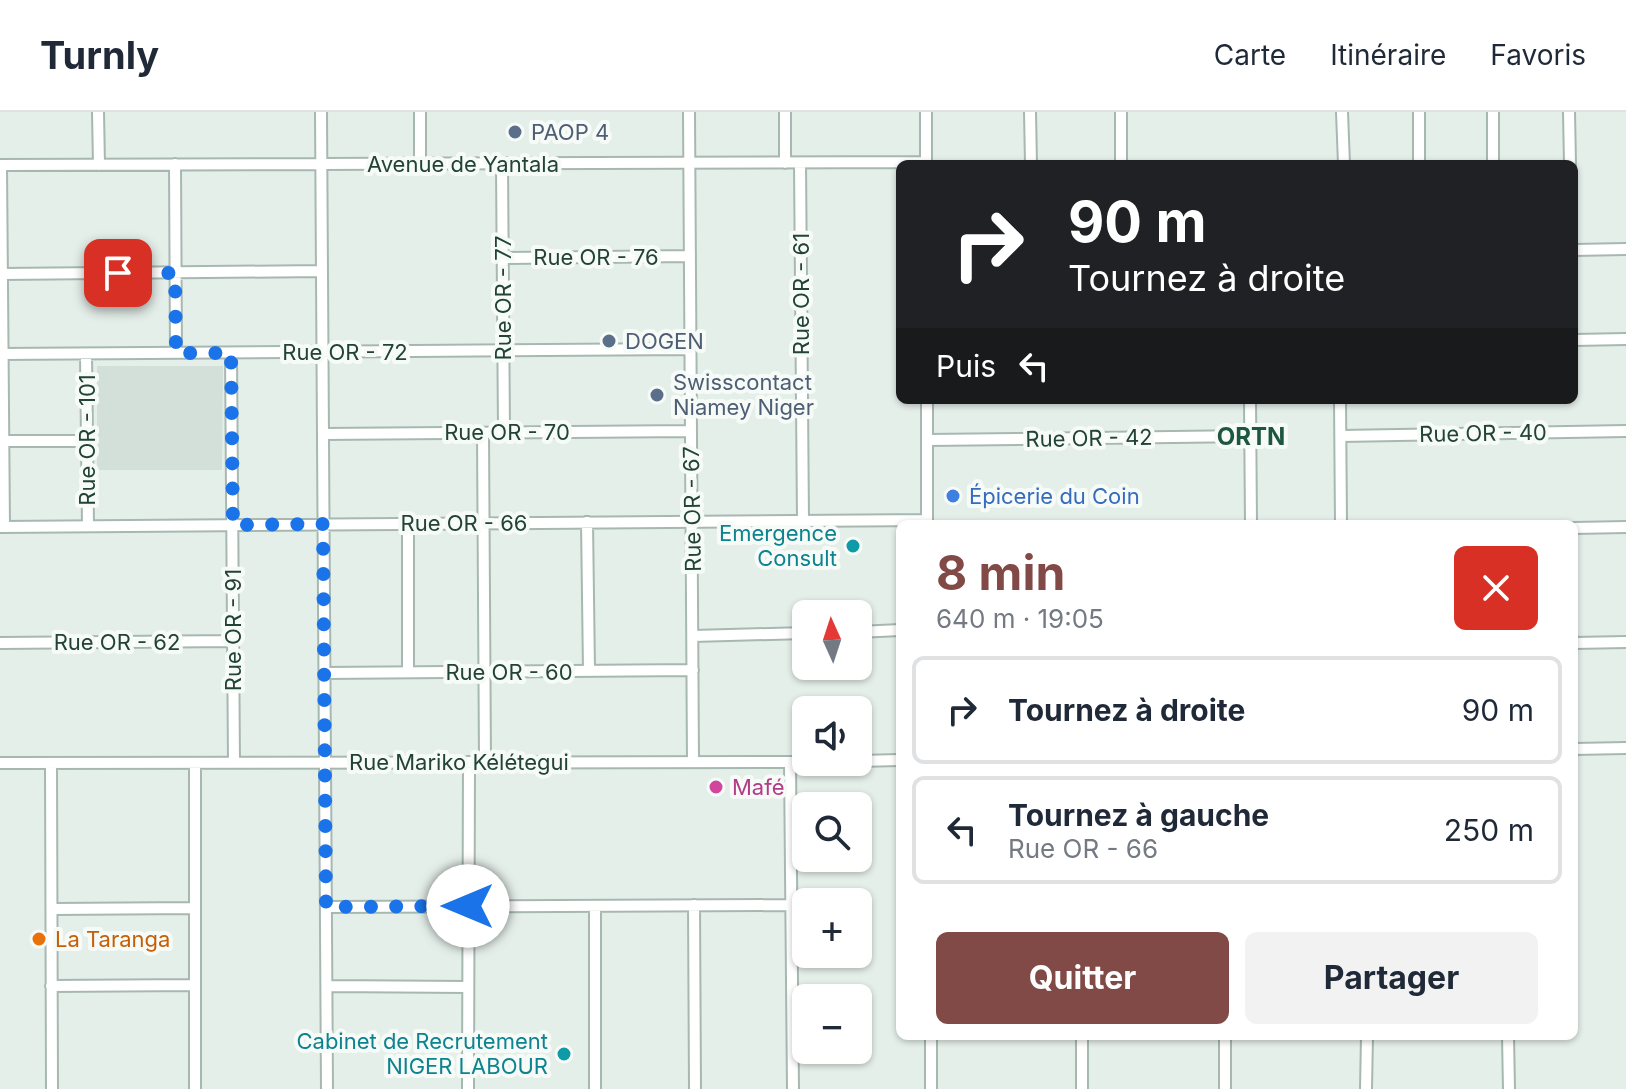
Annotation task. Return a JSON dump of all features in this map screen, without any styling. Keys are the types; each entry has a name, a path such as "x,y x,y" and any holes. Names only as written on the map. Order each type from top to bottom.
{"street":[{"path":"98,112 99,165"},
{"path":"321,112 327,1089"},
{"path":"420,112 420,164"},
{"name":"Rue OR - 67","path":"689,112 693,762"},
{"path":"785,112 785,163"},
{"path":"926,112 926,160"},
{"path":"1030,112 1031,160"},
{"path":"1121,112 1121,160"},
{"path":"1342,112 1344,160"},
{"path":"1419,112 1419,160"},
{"path":"1493,112 1493,160"},
{"path":"1569,112 1570,160"},
{"name":"Rue OR - 61","path":"800,163 803,521"},
{"name":"Avenue de Yantala","path":"1,165 896,163"},
{"path":"175,164 176,353"},
{"name":"Rue OR - 77","path":"502,164 504,432"},
{"path":"1,165 2,527"},
{"path":"1578,250 1626,249"},
{"name":"Rue OR - 76","path":"503,258 690,256"},
{"path":"2,274 322,271"},
{"path":"1578,340 1626,339"},
{"name":"Rue OR - 72","path":"1,354 690,349"},
{"name":"Rue OR - 91","path":"231,353 234,763"},
{"name":"Rue OR - 101","path":"86,354 88,526"},
{"path":"927,404 927,520"},
{"path":"1250,404 1251,520"},
{"path":"1340,404 1341,520"},
{"name":"Rue OR - 70","path":"323,434 691,431"},
{"name":"Rue OR - 40","path":"1341,436 1626,431"},
{"path":"483,433 485,762"},
{"name":"Rue OR - 42","path":"928,440 1251,436"},
{"path":"3,441 87,441"},
{"path":"587,522 589,671"},
{"name":"Rue OR - 66","path":"2,527 896,522"},
{"path":"408,524 408,672"},
{"path":"1578,528 1626,527"},
{"path":"872,631 896,630"},
{"path":"693,636 792,633"},
{"name":"Rue OR - 62","path":"0,643 233,641"},
{"path":"1578,643 1626,642"},
{"name":"Rue OR - 60","path":"324,673 693,670"},
{"path":"1578,749 1626,748"},
{"path":"872,761 896,760"},
{"path":"468,1089 469,762"},
{"name":"Rue Mariko Kélétegui","path":"0,763 790,763"},
{"path":"195,763 195,1089"},
{"path":"326,907 792,905 790,763"},
{"path":"51,764 52,1089"},
{"path":"694,905 695,1089"},
{"path":"595,906 595,1089"},
{"path":"52,909 194,908"},
{"path":"792,968 793,1089"},
{"path":"51,986 194,985"},
{"path":"327,986 468,987"},
{"path":"931,1040 931,1088"},
{"path":"1082,1040 1082,1089"},
{"path":"1225,1040 1225,1089"},
{"path":"1366,1089 1367,1040"},
{"path":"1508,1040 1509,1089"}],"shaded area":[{"path":"97,366 223,366 222,470 97,470"}],"place":[{"name":"PAOP 4","path":"515,132"},
{"name":"DOGEN","path":"609,341"},
{"name":"Swisscontact Niamey Niger","path":"657,395"},
{"name":"Épicerie du Coin","path":"953,496"},
{"name":"Emergence Consult","path":"853,546"},
{"name":"Mafé","path":"716,787"},
{"name":"La Taranga","path":"39,939"},
{"name":"Cabinet de Recrutement NIGER LABOUR","path":"564,1054"}],"district":[{"name":"ORTN","path":"1251,436"}],"route":[{"path":"118,273 175,273 176,353 231,353 233,525 323,524 326,907 468,906"}]}
